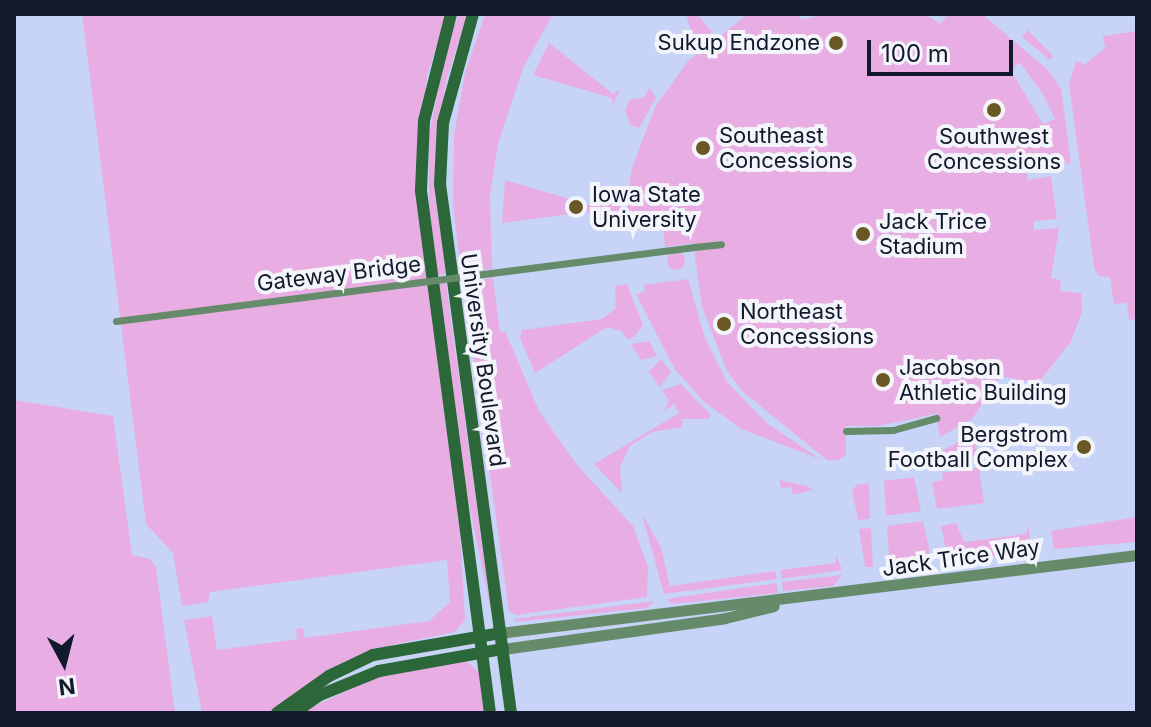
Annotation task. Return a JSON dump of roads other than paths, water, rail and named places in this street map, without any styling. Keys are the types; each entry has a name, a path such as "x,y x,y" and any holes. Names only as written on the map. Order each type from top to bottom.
{"main road":[{"name":"University Boulevard","path":"451,14 424,121 421,191 490,713"},
{"name":"University Boulevard","path":"473,14 446,111 440,184 511,713"},
{"path":"277,713 351,663 400,648 500,633"},
{"path":"294,713 320,695 379,671 503,649"}],"street":[{"name":"Gateway Bridge","path":"116,321 721,244"},
{"path":"846,431 893,430 936,418"},
{"name":"Jack Trice Way","path":"500,633 708,606 789,601 1137,555"},
{"name":"Jack Trice Way","path":"503,649 725,618 789,601"}],"place":[{"name":"Sukup Endzone","path":"836,43"},
{"name":"Southwest Concessions","path":"994,110"},
{"name":"Southeast Concessions","path":"703,148"},
{"name":"Iowa State University","path":"576,207"},
{"name":"Jack Trice Stadium","path":"863,234"},
{"name":"Northeast Concessions","path":"724,324"},
{"name":"Jacobson Athletic Building","path":"883,380"},
{"name":"Bergstrom Football Complex","path":"1084,447"}]}
